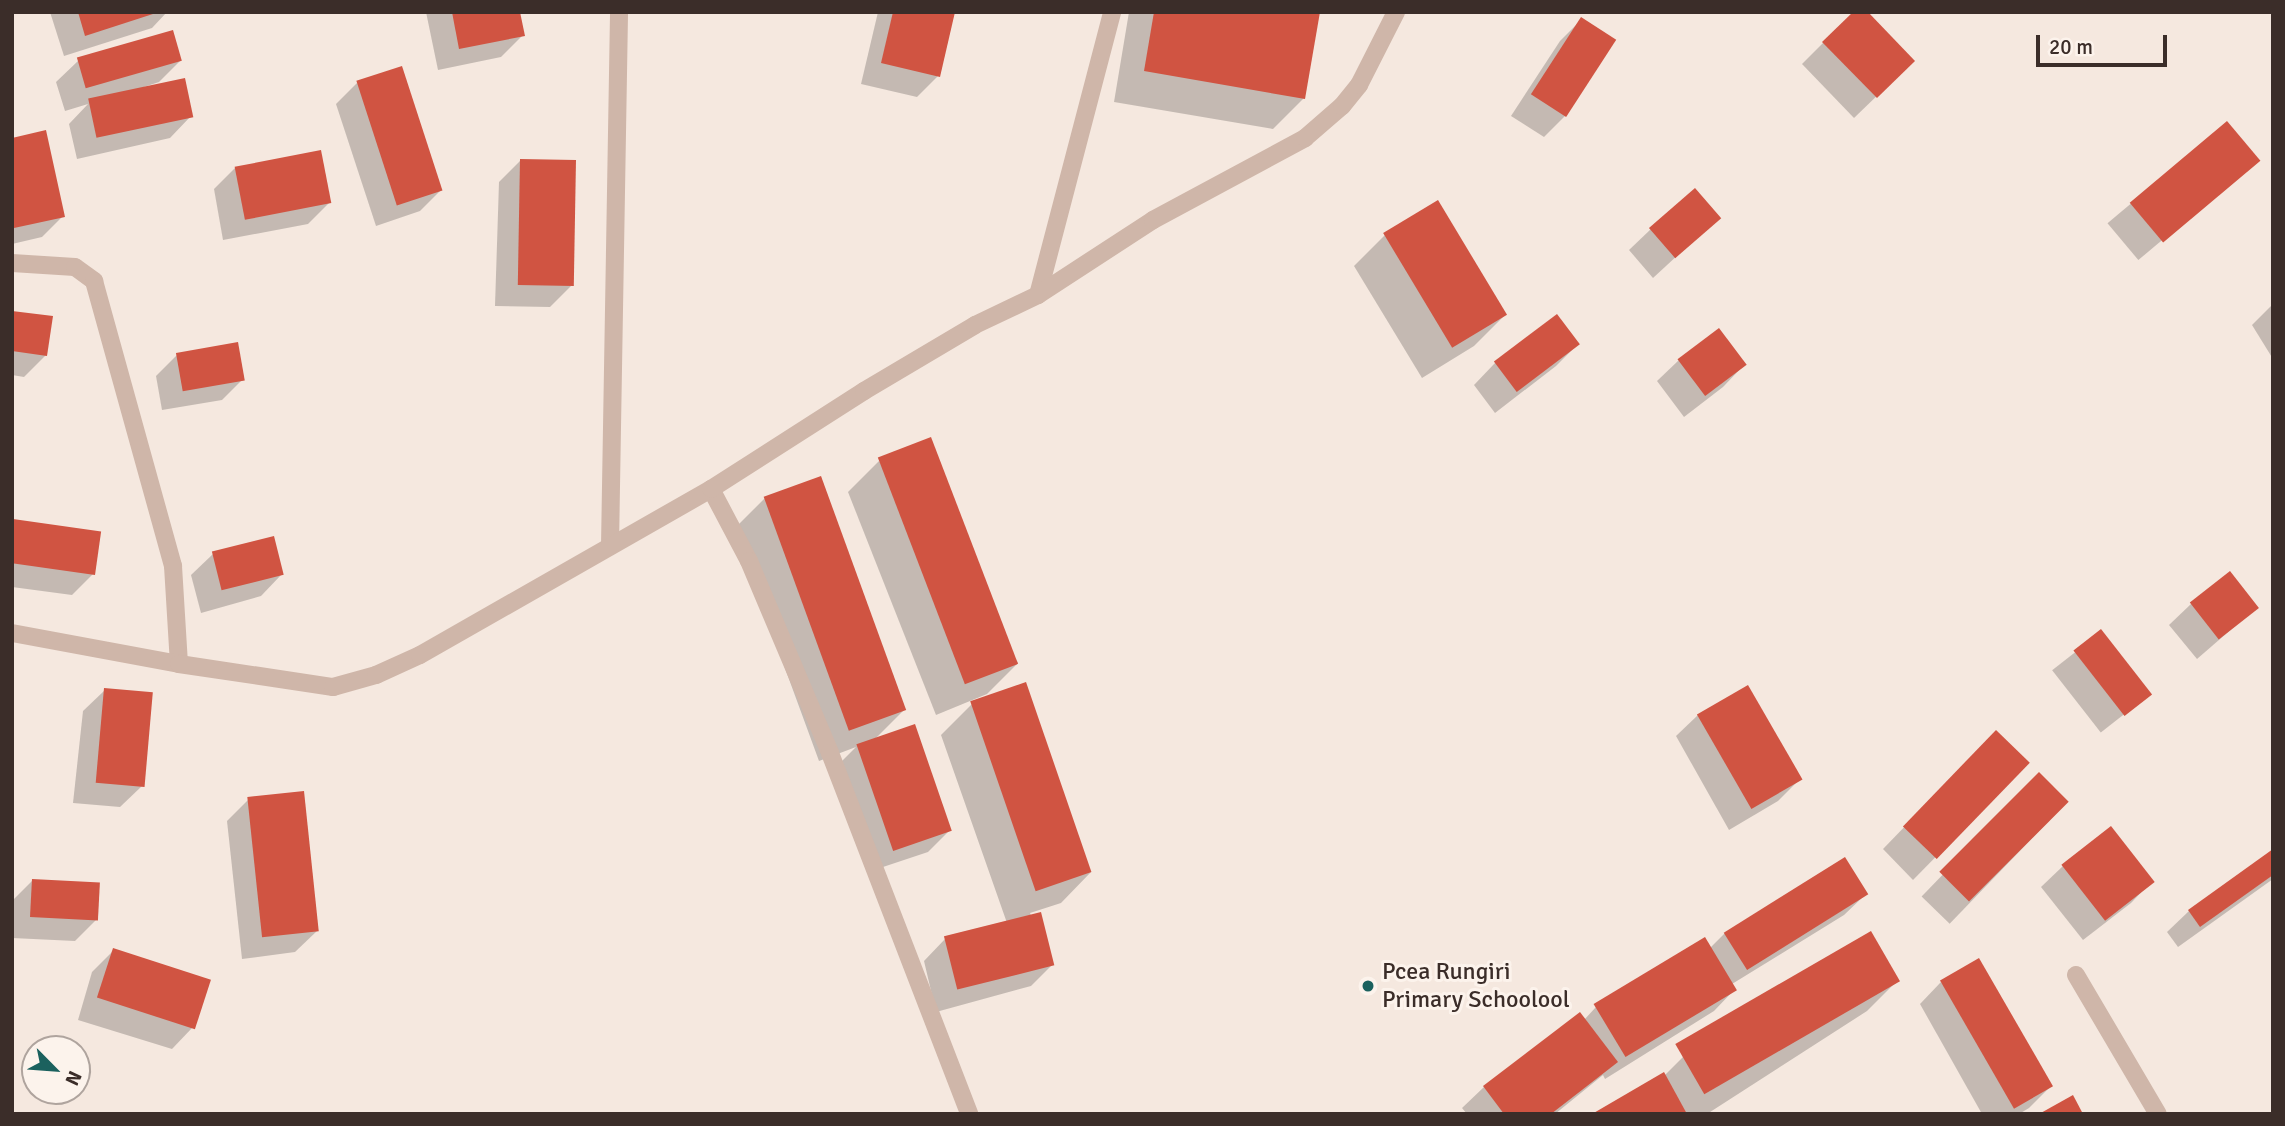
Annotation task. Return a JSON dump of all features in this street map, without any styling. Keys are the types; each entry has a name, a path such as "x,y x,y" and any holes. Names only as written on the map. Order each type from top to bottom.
{"street":[{"path":"611,546 619,12"},
{"path":"1038,295 1112,12"},
{"path":"12,634 179,664 333,687 376,675 420,655 711,489 975,325 1038,295 1153,220 1305,138 1342,106 1359,85 1396,12"},
{"path":"12,263 75,267 94,281 173,566 179,664"},
{"path":"711,489 749,561 830,752 970,1114"},
{"path":"2076,975 2158,1114"}],"building":[{"path":"78,12 156,12 156,13 85,36"},
{"path":"452,12 520,12 525,36 459,49"},
{"path":"893,12 955,12 940,77 881,63"},
{"path":"1154,12 1320,12 1305,99 1144,71"},
{"path":"1853,12 1868,12 1915,61 1877,98 1822,42"},
{"path":"1581,17 1616,40 1566,117 1531,94"},
{"path":"173,30 182,61 86,88 77,58"},
{"path":"402,66 442,191 397,205 356,81"},
{"path":"185,78 193,117 96,138 88,99"},
{"path":"2227,121 2260,161 2163,242 2130,203"},
{"path":"46,130 65,217 14,228 12,138"},
{"path":"321,150 331,203 245,220 235,167"},
{"path":"520,159 576,160 574,286 518,285"},
{"path":"1695,188 1721,218 1675,258 1649,228"},
{"path":"1438,200 1507,315 1452,348 1383,233"},
{"path":"12,311 53,316 47,356 12,351"},
{"path":"1557,314 1580,344 1517,392 1494,362"},
{"path":"1719,328 1747,365 1705,396 1677,359"},
{"path":"238,342 245,380 183,391 176,353"},
{"path":"931,437 1018,664 965,684 878,457"},
{"path":"821,476 906,710 849,731 764,497"},
{"path":"13,519 101,531 95,575 12,563"},
{"path":"274,536 284,575 222,590 212,551"},
{"path":"2230,571 2259,608 2219,639 2190,602"},
{"path":"2101,629 2152,694 2125,716 2073,651"},
{"path":"1026,682 1091,872 1036,891 970,701"},
{"path":"1748,685 1802,779 1751,809 1697,714"},
{"path":"104,688 153,692 145,787 96,783"},
{"path":"915,724 952,831 893,851 856,744"},
{"path":"1996,730 2030,763 1937,859 1903,826"},
{"path":"2039,772 2069,802 1969,901 1939,872"},
{"path":"304,791 319,931 262,937 247,797"},
{"path":"2111,826 2155,882 2105,921 2061,865"},
{"path":"2273,849 2273,875 2200,927 2188,910"},
{"path":"1845,857 1868,894 1747,970 1724,933"},
{"path":"32,879 100,883 98,921 30,917"},
{"path":"1041,912 1054,965 957,990 944,936"},
{"path":"1871,931 1900,981 1704,1094 1675,1044"},
{"path":"1705,937 1737,990 1626,1057 1594,1004"},
{"path":"113,948 211,980 195,1029 97,997"},
{"path":"1979,958 2053,1086 2014,1109 1940,980"},
{"path":"1580,1012 1618,1062 1551,1114 1504,1114 1483,1086"},
{"path":"1664,1072 1687,1114 1592,1114"},
{"path":"2073,1095 2083,1114 2039,1114"}],"place":[{"name":"Pcea Rungiri Primary Schoolool","path":"1368,986"}]}
